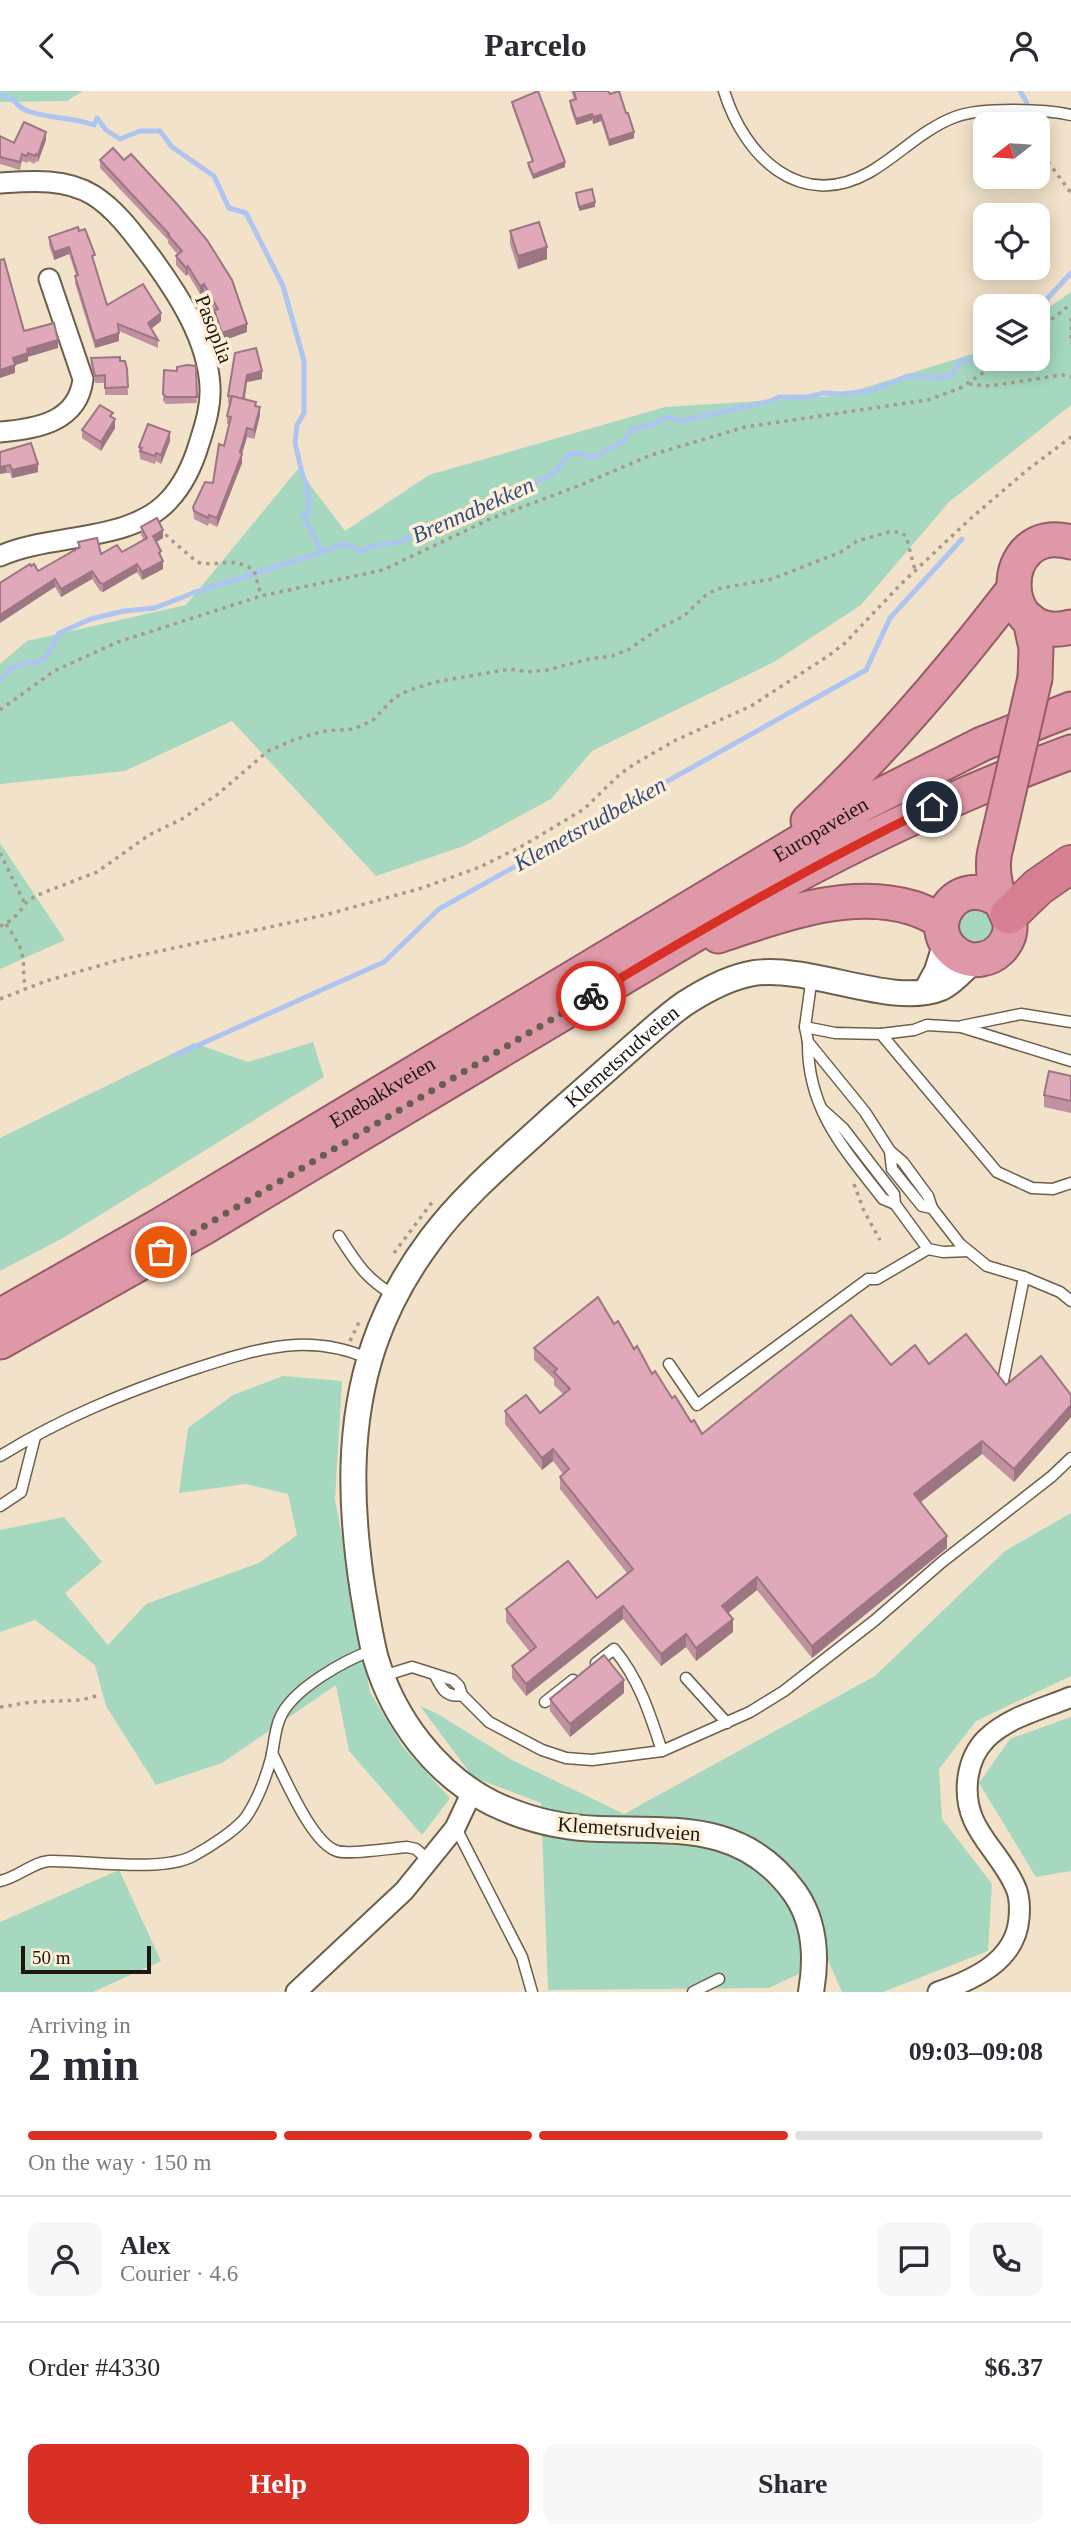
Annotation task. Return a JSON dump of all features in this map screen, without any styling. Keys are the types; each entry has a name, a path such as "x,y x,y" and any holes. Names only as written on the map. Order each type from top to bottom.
{"highway":[{"path":"1070,627 1051,629 1030,620 1020,609 1013,590 1016,568 1028,550 1048,541 1071,542"},
{"path":"767,876 912,715 1013,590"},
{"path":"658,955 781,915 842,903 866,902 911,907 944,932 963,957 983,959 1000,950 1009,934 995,851 1036,676 1037,648 1030,620"},
{"path":"1036,676 1070,627"},
{"name":"Europaveien","path":"767,876 863,804 951,758 1071,709"},
{"name":"Europaveien","path":"767,876 824,860 932,807 1071,752"},
{"path":"944,932 949,904 964,893 995,851"},
{"path":"1004,908 1071,864"},
{"name":"Enebakkveien","path":"0,1342 203,1228 658,955 767,876"},
{"name":"Enebakkveien","path":"0,1316 767,876"},
{"path":"964,893 983,892 1004,908"}],"street":[{"name":"Pasoplia","path":"0,183 39,181 65,184 92,194 116,215 158,267 186,313 203,353 210,386 207,418 197,450 183,481 161,507 143,519 122,527 31,546 0,556"},
{"path":"0,432 45,425 68,412 82,393 83,379 78,361 49,279"},
{"path":"926,991 937,971 944,932"},
{"name":"Klemetsrudveien","path":"811,1992 814,1942 803,1905 778,1871 739,1845 717,1836 690,1831 599,1829 555,1824 516,1813 472,1792 437,1763 414,1736 382,1677 374,1650 362,1583 353,1493 354,1437 369,1359 378,1333 395,1296 433,1236 461,1203 587,1086 674,1011 701,993 740,976 771,972 812,976 902,993 938,989 949,983 974,960"},
{"path":"942,1991 970,1980 1006,1953 1016,1934 1019,1918 1016,1887 971,1818 967,1800 970,1765 985,1739 1003,1725 1071,1697"},
{"path":"296,1992 390,1905 429,1862 455,1828 472,1792"}],"lane":[{"path":"724,91 742,133 753,148 774,170 814,186 841,185 870,172 939,125 966,113 1016,111 1071,115"},
{"path":"812,976 805,1027 810,1072 815,1093 830,1130 883,1199 895,1204 928,1249"},
{"path":"961,1027 1021,1014 1071,1022"},
{"path":"805,1027 835,1033 881,1034 914,1030 928,1025 961,1027 1071,1061"},
{"path":"881,1034 997,1172 1032,1188 1053,1189 1071,1183"},
{"path":"808,1042 871,1120 890,1151 903,1162 928,1196 932,1208 968,1251 987,1266 1024,1277 1060,1292 1071,1301"},
{"path":"340,1236 361,1271 395,1296"},
{"path":"669,1364 697,1405 868,1279 877,1279 928,1249 943,1252 968,1251"},
{"path":"1003,1381 1024,1277"},
{"path":"0,1456 125,1392 263,1349 299,1345 334,1347 347,1349 369,1359"},
{"path":"0,1506 20,1492 35,1437"},
{"path":"382,1677 412,1667 443,1675 459,1686 462,1695 489,1722 542,1750 566,1758 592,1760 662,1751 750,1712 802,1678 1071,1458"},
{"path":"545,1702 614,1649 633,1674 662,1751"},
{"path":"0,1881 10,1879 45,1861 161,1863 190,1858 247,1817 266,1775 278,1722 287,1706 304,1689 353,1657 374,1650"},
{"path":"435,1675 444,1692 455,1697 462,1695"},
{"path":"686,1678 727,1723"},
{"path":"272,1753 315,1833 327,1845 338,1852 407,1847 416,1849 429,1862"},
{"path":"455,1828 522,1957 532,1992"},
{"path":"693,1992 719,1979"}],"path":[{"path":"1050,164 1071,193"},
{"path":"1050,321 1071,304"},
{"path":"1071,318 1071,344"},
{"path":"0,710 54,671 94,651 261,596 383,569 490,519 581,485 633,461 710,436 755,425 910,404 944,395 986,371"},
{"path":"967,384 990,386 1062,375 1071,377"},
{"path":"0,999 26,988 118,960 386,899 443,882 524,845 584,809 620,773 636,762 676,740 751,706 828,656 845,643 915,571 989,502 1071,436"},
{"path":"162,530 197,562 230,561 245,564 254,570 261,596"},
{"path":"0,926 18,914 35,896 97,872 149,835 182,819 218,794 268,751 324,731 354,729 373,719 394,698 407,691 435,682 497,671 547,670 612,656 628,650 658,629 684,616 706,595 717,589 772,579 841,552 857,541 889,532 900,532 906,536 915,571"},
{"path":"0,853 25,904"},
{"path":"6,924 22,951 22,977 26,988"},
{"path":"853,1177 857,1195 880,1240"},
{"path":"0,1707 32,1702 81,1700 96,1696"}],"green space":[{"path":"0,91 83,91 67,101 0,102"},
{"path":"1071,292 1071,405 949,502 861,605 774,662 592,751 551,799 464,846 376,876 232,721 125,771 0,784 0,664 27,641 186,605 298,469 345,531 429,475 665,407 838,396 973,354 973,371 1050,371 1050,307"},
{"path":"0,843 65,940 0,969"},
{"path":"988,907 998,934 973,950 953,924 959,910"},
{"path":"313,1042 324,1077 61,1239 0,1271 0,1138 194,1043 248,1062"},
{"path":"283,1376 342,1381 335,1499 370,1692 403,1747 450,1798 422,1835 349,1751 336,1685 222,1763 156,1785 106,1706 95,1665 35,1620 0,1632 0,1530 64,1517 102,1562 65,1593 108,1645 146,1604 259,1563 297,1535 288,1494 246,1484 179,1493 188,1428 233,1395"},
{"path":"1071,1513 1071,1676 976,1721 939,1769 942,1819 992,1884 988,1951 883,1992 842,1992 828,1960 769,1988 548,1990 541,1803 473,1777 420,1706 438,1714 512,1760 624,1814 875,1676 1005,1551"},
{"path":"1071,1717 1071,1871 1036,1877 979,1783 1010,1739"},
{"path":"119,1870 161,1961 93,1992 0,1992 0,1922"}],"building":[{"path":"538,91 565,162 533,175 528,163 533,161 512,102"},
{"path":"574,91 608,91 610,94 619,91 634,132 609,140 601,115 593,117 592,114 576,119 570,101 576,99"},
{"path":"24,122 46,132 38,155 22,154 20,162 0,157 0,136 14,143"},
{"path":"113,148 124,160 131,154 207,240 232,280 247,324 222,333 214,310 218,309 204,284 200,286 188,266 186,268 176,256 182,251 100,160"},
{"path":"592,189 595,202 579,207 576,193"},
{"path":"539,222 547,247 518,256 510,231"},
{"path":"78,227 79,231 85,229 95,255 92,256 107,305 143,284 161,313 148,323 158,340 118,324 119,333 95,341 69,247 54,252 49,237"},
{"path":"4,259 24,331 54,323 58,340 27,349 28,353 13,358 15,365 0,370 0,260"},
{"path":"256,348 262,371 247,375 243,399 228,396 235,353"},
{"path":"120,357 120,361 125,361 128,387 105,388 105,375 95,376 91,358"},
{"path":"196,366 197,397 166,397 163,394 164,370 177,371 177,367"},
{"path":"232,396 256,402 255,406 260,407 254,430 247,428 240,452 242,454 217,518 209,515 208,518 194,511 193,507 205,482 213,483 219,444 224,446 231,417 227,416"},
{"path":"100,405 113,413 110,416 115,419 101,442 82,430"},
{"path":"148,424 170,432 161,455 156,453 155,456 140,451"},
{"path":"31,443 38,464 12,470 10,465 0,467 0,452"},
{"path":"157,518 163,530 153,536 163,561 142,572 137,564 103,584 92,571 61,589 55,579 0,615 0,583 30,564 34,564 38,571 80,547 78,542 97,538 101,554 117,545 122,552 147,538 141,527"},
{"path":"1049,1071 1071,1076 1071,1101 1044,1095"},
{"path":"598,1297 614,1324 618,1321 634,1349 637,1346 652,1374 655,1371 672,1398 675,1396 702,1434 851,1315 891,1365 915,1345 929,1364 966,1334 1006,1385 1041,1356 1071,1395 1071,1405 1014,1469 982,1441 914,1494 947,1536 812,1646 757,1577 722,1606 733,1619 696,1648 686,1634 661,1654 623,1606 526,1684 512,1666 536,1647 506,1609 568,1561 597,1598 633,1569 560,1477 569,1469 553,1449 542,1458 505,1411 526,1395 540,1413 570,1389 554,1372 557,1369 534,1348"},
{"path":"604,1655 624,1680 570,1724 550,1699"}],"waterway":[{"path":"1020,91 1027,103"},
{"path":"0,95 9,97 24,109 36,114 94,125 97,118 106,130 120,139 140,131 160,131 172,147 214,176 229,208 246,213 283,286 304,361 304,413 297,425 295,443 307,485 309,513 303,516 322,552"},
{"name":"Brennabekken","path":"1050,296 1071,273"},
{"name":"Brennabekken","path":"0,679 5,677 9,669 25,663 36,663 47,656 59,633 91,619 124,611 155,608 193,593 343,545 361,551 376,545 400,542 474,505 516,493 554,473 569,454 597,456 625,440 632,429 649,426 667,417 681,421 779,397 870,391 908,376 942,378 952,375 959,362 973,360"},
{"name":"Klemetsrudbekken","path":"174,1056 384,962 439,909 866,670 890,618 962,539"}],"way so far":[{"path":"161,1252 591,996"}],"route":[{"path":"591,996 773,888 932,807"}]}
